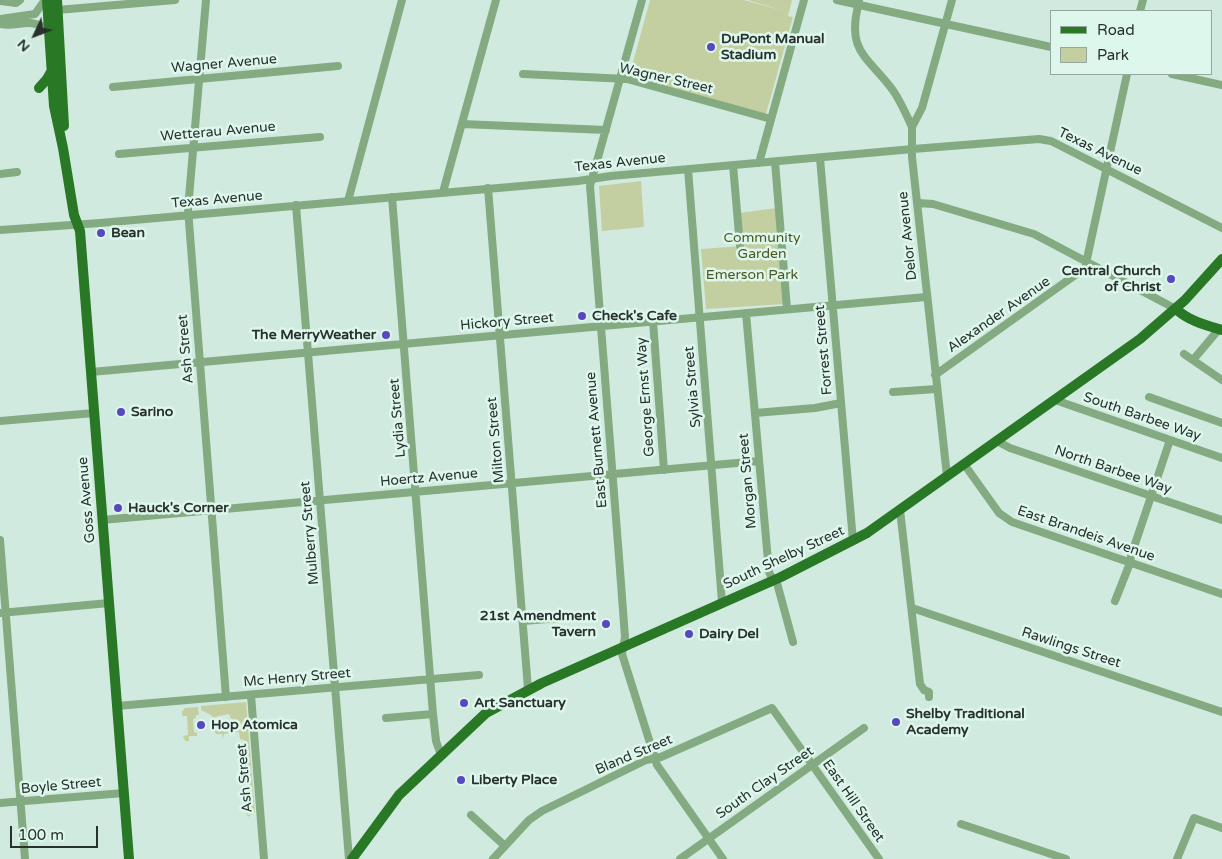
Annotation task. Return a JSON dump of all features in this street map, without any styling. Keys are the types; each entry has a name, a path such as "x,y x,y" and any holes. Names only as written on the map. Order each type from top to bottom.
{"main road":[{"name":"Goss Avenue","path":"46,0 54,106 77,224 80,231 129,859"},
{"name":"Goss Avenue","path":"57,5 64,132 62,142"},
{"path":"38,88 51,72"},
{"name":"South Shelby Street","path":"350,859 395,800 486,713 528,689 773,580 867,533 1140,339 1176,309 1222,259"},
{"path":"1176,309 1189,318 1220,330"}],"street":[{"path":"0,2 16,3 20,0"},
{"path":"0,19 35,14 46,0"},
{"path":"57,5 175,0"},
{"name":"Ash Street","path":"206,0 188,214 226,697"},
{"path":"348,201 402,0"},
{"path":"442,192 496,0"},
{"name":"East Burnett Avenue","path":"642,0 590,186 625,637 622,654 654,759 723,859"},
{"path":"759,163 804,0"},
{"path":"837,0 859,2 946,24 1050,47"},
{"name":"Delor Avenue","path":"947,476 926,297 912,157 912,127 922,108 952,0"},
{"path":"859,2 854,27 859,49 866,61 893,91 912,127"},
{"path":"0,24 31,22 48,30"},
{"name":"Wagner Avenue","path":"113,87 338,66"},
{"name":"Wagner Street","path":"523,74 627,79 771,119"},
{"path":"1086,262 1127,75"},
{"path":"1177,75 1222,85"},
{"path":"462,124 606,130"},
{"name":"Wetterau Avenue","path":"119,154 320,136"},
{"name":"Texas Avenue","path":"0,230 593,179 913,148 1039,139 1051,141 1222,228"},
{"name":"Forrest Street","path":"820,158 853,541"},
{"path":"775,162 787,309"},
{"path":"733,165 740,246"},
{"name":"Sylvia Street","path":"688,169 722,602"},
{"path":"0,174 17,172"},
{"name":"Milton Street","path":"488,188 528,689"},
{"name":"Lydia Street","path":"392,197 433,714 436,742 441,755"},
{"path":"918,203 933,204 1023,229 1176,309"},
{"name":"Mulberry Street","path":"296,205 350,859"},
{"name":"Alexander Avenue","path":"935,375 1082,271 1085,268 1086,262"},
{"name":"Hickory Street","path":"91,372 926,297"},
{"name":"Morgan Street","path":"746,313 769,572 777,583 781,594 793,642"},
{"name":"George Ernst Way","path":"653,321 664,470"},
{"path":"1193,360 1220,330"},
{"path":"1184,354 1222,380"},
{"path":"894,392 936,389"},
{"path":"1149,397 1222,423"},
{"name":"South Barbee Way","path":"1055,400 1222,458"},
{"path":"755,413 816,408 841,403"},
{"path":"0,421 94,413"},
{"path":"1115,601 1130,563 1170,440"},
{"name":"North Barbee Way","path":"997,441 1010,448 1222,520"},
{"name":"Hoertz Avenue","path":"102,520 759,461"},
{"name":"East Brandeis Avenue","path":"964,464 999,513 1012,522 1222,594"},
{"path":"900,510 920,684 924,690 929,692 929,697"},
{"path":"0,540 3,612 25,859"},
{"path":"3,612 109,603"},
{"name":"Rawlings Street","path":"912,608 1222,712"},
{"path":"523,621 572,617"},
{"name":"Mc Henry Street","path":"117,706 479,674"},
{"name":"Ash Street","path":"251,695 264,859"},
{"name":"Bland Street","path":"493,859 537,814 646,760 661,757 772,708"},
{"name":"East Hill Street","path":"772,708 879,859"},
{"path":"386,718 433,714"},
{"name":"South Clay Street","path":"680,859 864,728"},
{"name":"Boyle Street","path":"0,803 124,793"},
{"path":"471,815 505,846"},
{"path":"1178,859 1194,818 1222,828"},
{"path":"961,824 1066,859"}],"green space":[{"name":"DuPont Manual Stadium","path":"650,0 744,0 784,11 748,0 792,0 788,16 793,17 766,114 629,77"},
{"path":"641,181 644,227 602,231 599,186"},
{"name":"Emerson Park","path":"777,208 785,304 706,309 701,249 743,246 739,213"},
{"path":"246,702 255,812 248,817 246,813 249,812 247,814 249,815 252,812 246,742 240,739 239,732 224,734 223,739 222,734 216,734 214,731 214,729 217,731 232,731 232,721 229,714 215,717 216,720 214,721 211,715 201,710 201,706"},
{"path":"198,707 199,715 196,715 196,718 193,719 194,732 197,733 197,736 189,736 189,741 185,741 183,736 188,735 187,716 182,716 182,712 185,708"}],"place":[{"name":"DuPont Manual Stadium","path":"711,47"},
{"name":"Bean","path":"101,233"},
{"name":"Central Church of Christ","path":"1171,279"},
{"name":"Check's Cafe","path":"582,316"},
{"name":"The MerryWeather","path":"386,335"},
{"name":"Sarino","path":"121,412"},
{"name":"Hauck's Corner","path":"118,508"},
{"name":"21st Amendment Tavern","path":"606,624"},
{"name":"Dairy Del","path":"689,634"},
{"name":"Art Sanctuary","path":"464,703"},
{"name":"Shelby Traditional Academy","path":"896,722"},
{"name":"Hop Atomica","path":"201,725"},
{"name":"Liberty Place","path":"461,780"}],"park label":[{"name":"Community Garden","path":"762,246"}]}
